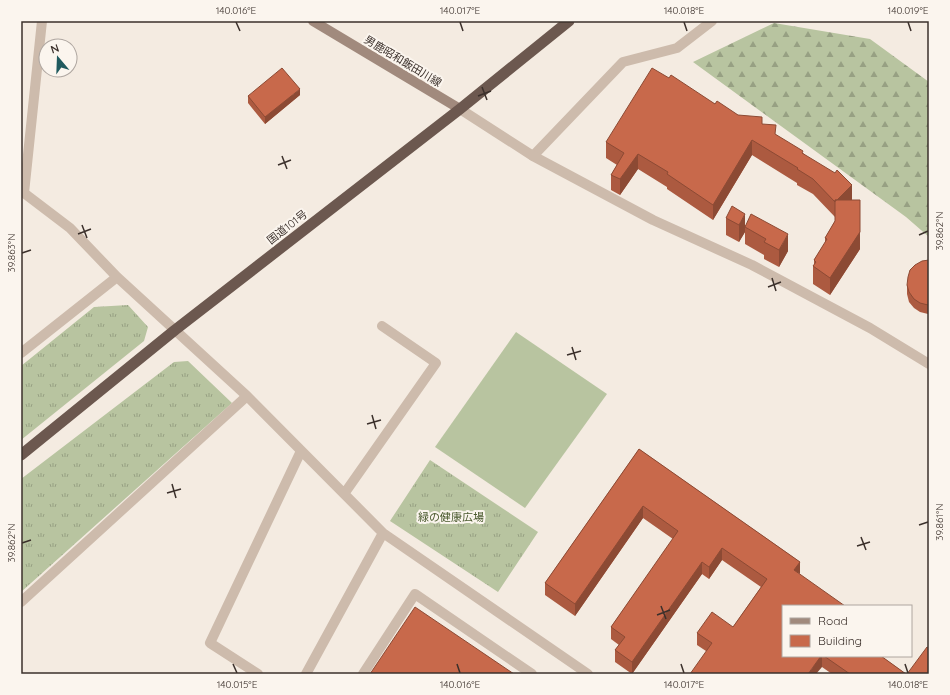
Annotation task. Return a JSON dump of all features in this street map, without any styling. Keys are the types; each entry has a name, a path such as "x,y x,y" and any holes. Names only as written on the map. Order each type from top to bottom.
{"highway":[{"name":"国道101号","path":"21,455 174,330 460,109 570,21"}],"main road":[{"name":"男鹿昭和飯田川線","path":"313,21 460,109"}],"street":[{"path":"42,21 23,192 70,228 117,277 247,396 383,533 588,674"},
{"path":"534,156 623,62 677,48 712,21"},
{"path":"460,109 534,156 653,220 752,265 870,328 929,364"},
{"path":"21,353 117,277"},
{"path":"344,494 436,363 382,326"},
{"path":"21,602 247,396"},
{"path":"258,674 210,644 301,451"},
{"path":"306,674 383,533"},
{"path":"363,674 416,594 532,674"}],"green space":[{"path":"774,23 870,39 929,82 929,237 906,217 693,62"},
{"path":"128,305 148,327 144,341 21,440 21,366 94,307"},
{"path":"516,332 607,394 525,508 435,447"},
{"path":"188,361 232,403 21,592 21,479 174,362"},
{"name":"緑の健康広場","path":"430,460 538,532 498,592 390,521"}],"building":[{"path":"282,68 300,89 265,117 248,96"},
{"path":"652,68 669,78 671,75 715,104 717,101 738,115 762,117 762,124 776,125 775,134 803,151 802,153 835,173 837,170 852,185 837,200 835,200 835,202 813,179 752,140 713,205 667,174 668,172 638,154 620,179 611,175 624,153 606,142"},
{"path":"835,200 860,200 860,232 830,278 813,266 816,262 814,260 827,239 825,238 835,221"},
{"path":"732,206 745,214 739,225 726,218"},
{"path":"751,214 788,234 779,250 764,242 766,239 745,227"},
{"path":"929,260 928,305 920,303 914,299 909,292 907,285 910,270 922,261"},
{"path":"639,449 800,562 794,570 844,605 782,605 782,657 820,657 808,674 690,674 712,643 697,633 712,612 733,627 767,579 722,548 709,567 702,562 632,662 615,650 625,637 611,627 678,531 643,506 575,604 545,583"},
{"path":"415,607 514,674 370,674"},
{"path":"927,647 929,648 929,674 907,674"},
{"path":"825,657 882,657 906,674 850,674"}]}
